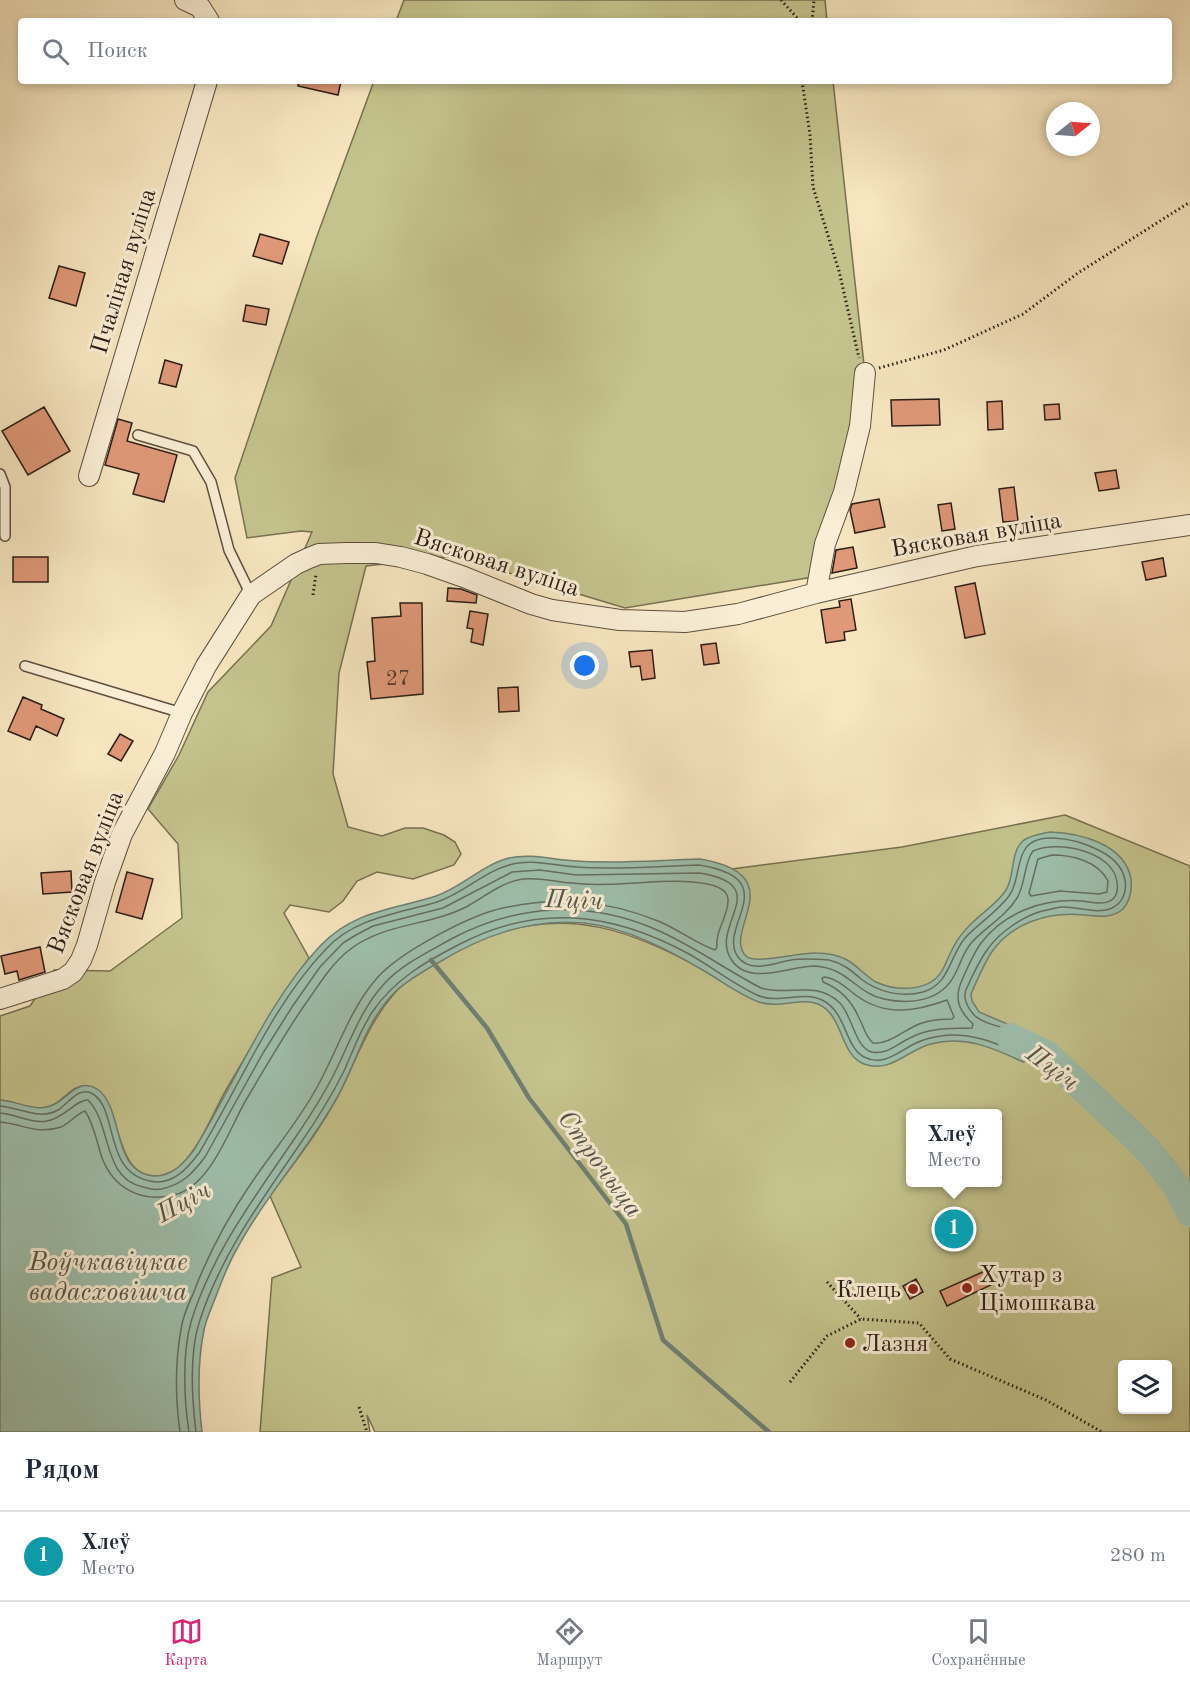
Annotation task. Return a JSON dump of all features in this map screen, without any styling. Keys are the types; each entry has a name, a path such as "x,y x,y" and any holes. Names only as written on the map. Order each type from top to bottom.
{"street":[{"path":"185,0 200,7 207,18"},
{"name":"Пчаліная вуліца","path":"89,476 206,84"},
{"path":"816,594 825,544 844,492 860,426 865,372"},
{"name":"Вясковая вуліца","path":"0,999 63,979 73,972 87,945 122,834 165,753 206,666 251,595 296,564 319,554 376,553 427,564 552,610 620,620 702,621 977,556 1190,525"}],"lane":[{"path":"138,435 193,451 211,482 229,550 251,595"},
{"path":"0,474 4,487 5,536"},
{"path":"25,666 182,713"}],"path":[{"path":"781,0 797,18"},
{"path":"812,18 814,0"},
{"path":"802,84 810,135 813,187 839,272 865,372 944,350 1023,314 1078,273 1190,202"},
{"path":"827,1282 861,1319"},
{"path":"790,1382 827,1336 861,1319 919,1323 950,1359 1046,1400 1102,1432"},
{"path":"360,1407 367,1432"}],"shaded area":[{"path":"404,0 825,0 827,18 397,18"},
{"path":"373,84 833,84 865,374 813,577 625,608 453,556 366,566 339,673 333,774 348,827 382,836 405,828 423,828 444,835 455,842 461,854 454,865 413,879 377,872 357,881 343,901 329,912 290,905 284,913 309,958 246,1056 191,1153 181,1165 170,1172 158,1176 146,1175 131,1164 111,1111 98,1090 88,1086 76,1088 45,1108 34,1108 0,1100 0,1016 30,1006 54,970 110,971 182,918 178,844 148,809 179,755 208,692 271,626 312,532 301,531 247,538 235,478 317,236"},
{"path":"1065,815 1190,866 1190,1432 375,1432 367,1415 370,1432 260,1432 272,1278 301,1267 270,1196 330,1111 376,1019 399,988 428,967 485,937 516,928 545,924 573,924 628,935 655,945 709,973 732,869 902,847"}],"water":[{"name":"Воўчкавіцкае вадасховішча","path":"1050,832 1087,838 1111,849 1127,867 1131,883 1130,895 1119,912 1104,916 1058,915 1032,921 1009,934 999,943 983,968 971,994 972,1001 979,1012 1045,1040 1046,1054 1023,1062 978,1044 955,1041 931,1044 891,1063 873,1066 856,1059 845,1044 833,1017 818,1004 759,1002 678,956 632,935 600,926 564,922 525,926 489,937 415,976 385,1003 369,1029 324,1120 249,1228 229,1265 205,1326 199,1381 202,1432 0,1432 0,1100 40,1108 47,1107 79,1087 90,1086 106,1098 112,1110 124,1152 130,1163 140,1172 154,1176 172,1172 194,1150 268,1017 302,967 321,945 334,933 361,918 436,896 499,861 509,858 535,856 608,862 700,859 728,867 744,877 750,890 741,945 746,956 758,959 809,953 828,954 847,960 876,982 894,987 914,988 932,981 939,975 963,933 1006,890 1017,850 1024,840"}],"building":[{"path":"298,84 340,84 338,95 298,86"},
{"path":"260,234 289,242 282,264 253,256"},
{"path":"59,266 85,273 76,306 49,298"},
{"path":"246,305 269,309 266,325 243,321"},
{"path":"165,360 182,365 176,387 159,383"},
{"path":"939,399 940,425 892,426 891,400"},
{"path":"1002,401 1003,429 988,430 987,402"},
{"path":"1059,404 1060,419 1045,420 1044,405"},
{"path":"44,407 70,451 28,475 2,431"},
{"path":"118,419 132,423 127,441 177,455 164,502 133,494 139,474 105,465"},
{"path":"1116,470 1119,488 1099,491 1095,473"},
{"path":"1014,487 1018,521 1003,522 999,489"},
{"path":"879,499 885,527 855,533 850,510 852,504"},
{"path":"951,503 955,529 942,531 938,505"},
{"path":"853,547 857,568 832,573 836,550"},
{"path":"13,557 48,557 48,582 13,582"},
{"path":"1163,558 1166,576 1146,580 1142,562"},
{"path":"975,583 985,634 965,638 955,587"},
{"path":"448,588 461,589 477,595 476,603 447,601"},
{"path":"851,599 856,630 844,632 845,640 826,643 821,610 840,607 839,601"},
{"path":"400,603 422,603 423,694 371,699 367,662 375,661 372,618 401,616"},
{"path":"470,611 488,614 483,645 471,642 473,629 467,628"},
{"path":"716,643 719,663 704,665 701,645"},
{"path":"652,650 655,678 642,680 640,666 631,667 629,652"},
{"path":"518,687 519,711 499,712 498,688"},
{"path":"23,697 42,705 41,709 64,719 57,736 36,726 30,740 8,731"},
{"path":"120,734 133,741 121,761 108,754"},
{"path":"71,871 72,892 43,894 41,873"},
{"path":"127,872 153,879 142,919 116,912"},
{"path":"40,947 45,972 19,980 17,971 5,974 1,956"},
{"path":"955,1211 969,1242 954,1249 939,1218"},
{"name":"Хутар з Цімошкава","path":"987,1270 993,1284 947,1306 940,1291"},
{"name":"Клець","path":"916,1279 923,1292 910,1299 903,1286"}],"waterway":[{"name":"Строчыца","path":"431,960 487,1028 529,1098 626,1224 663,1340 769,1432"},
{"name":"Пціч","path":"1010,1037 1046,1054 1133,1135 1150,1152 1175,1184 1190,1213"}],"place":[{"name":"Хлеў","path":"954,1229"},
{"name":"Хутар з Цімошкава","path":"967,1288"},
{"name":"Клець","path":"913,1289"},
{"name":"Лазня","path":"850,1343"}]}
